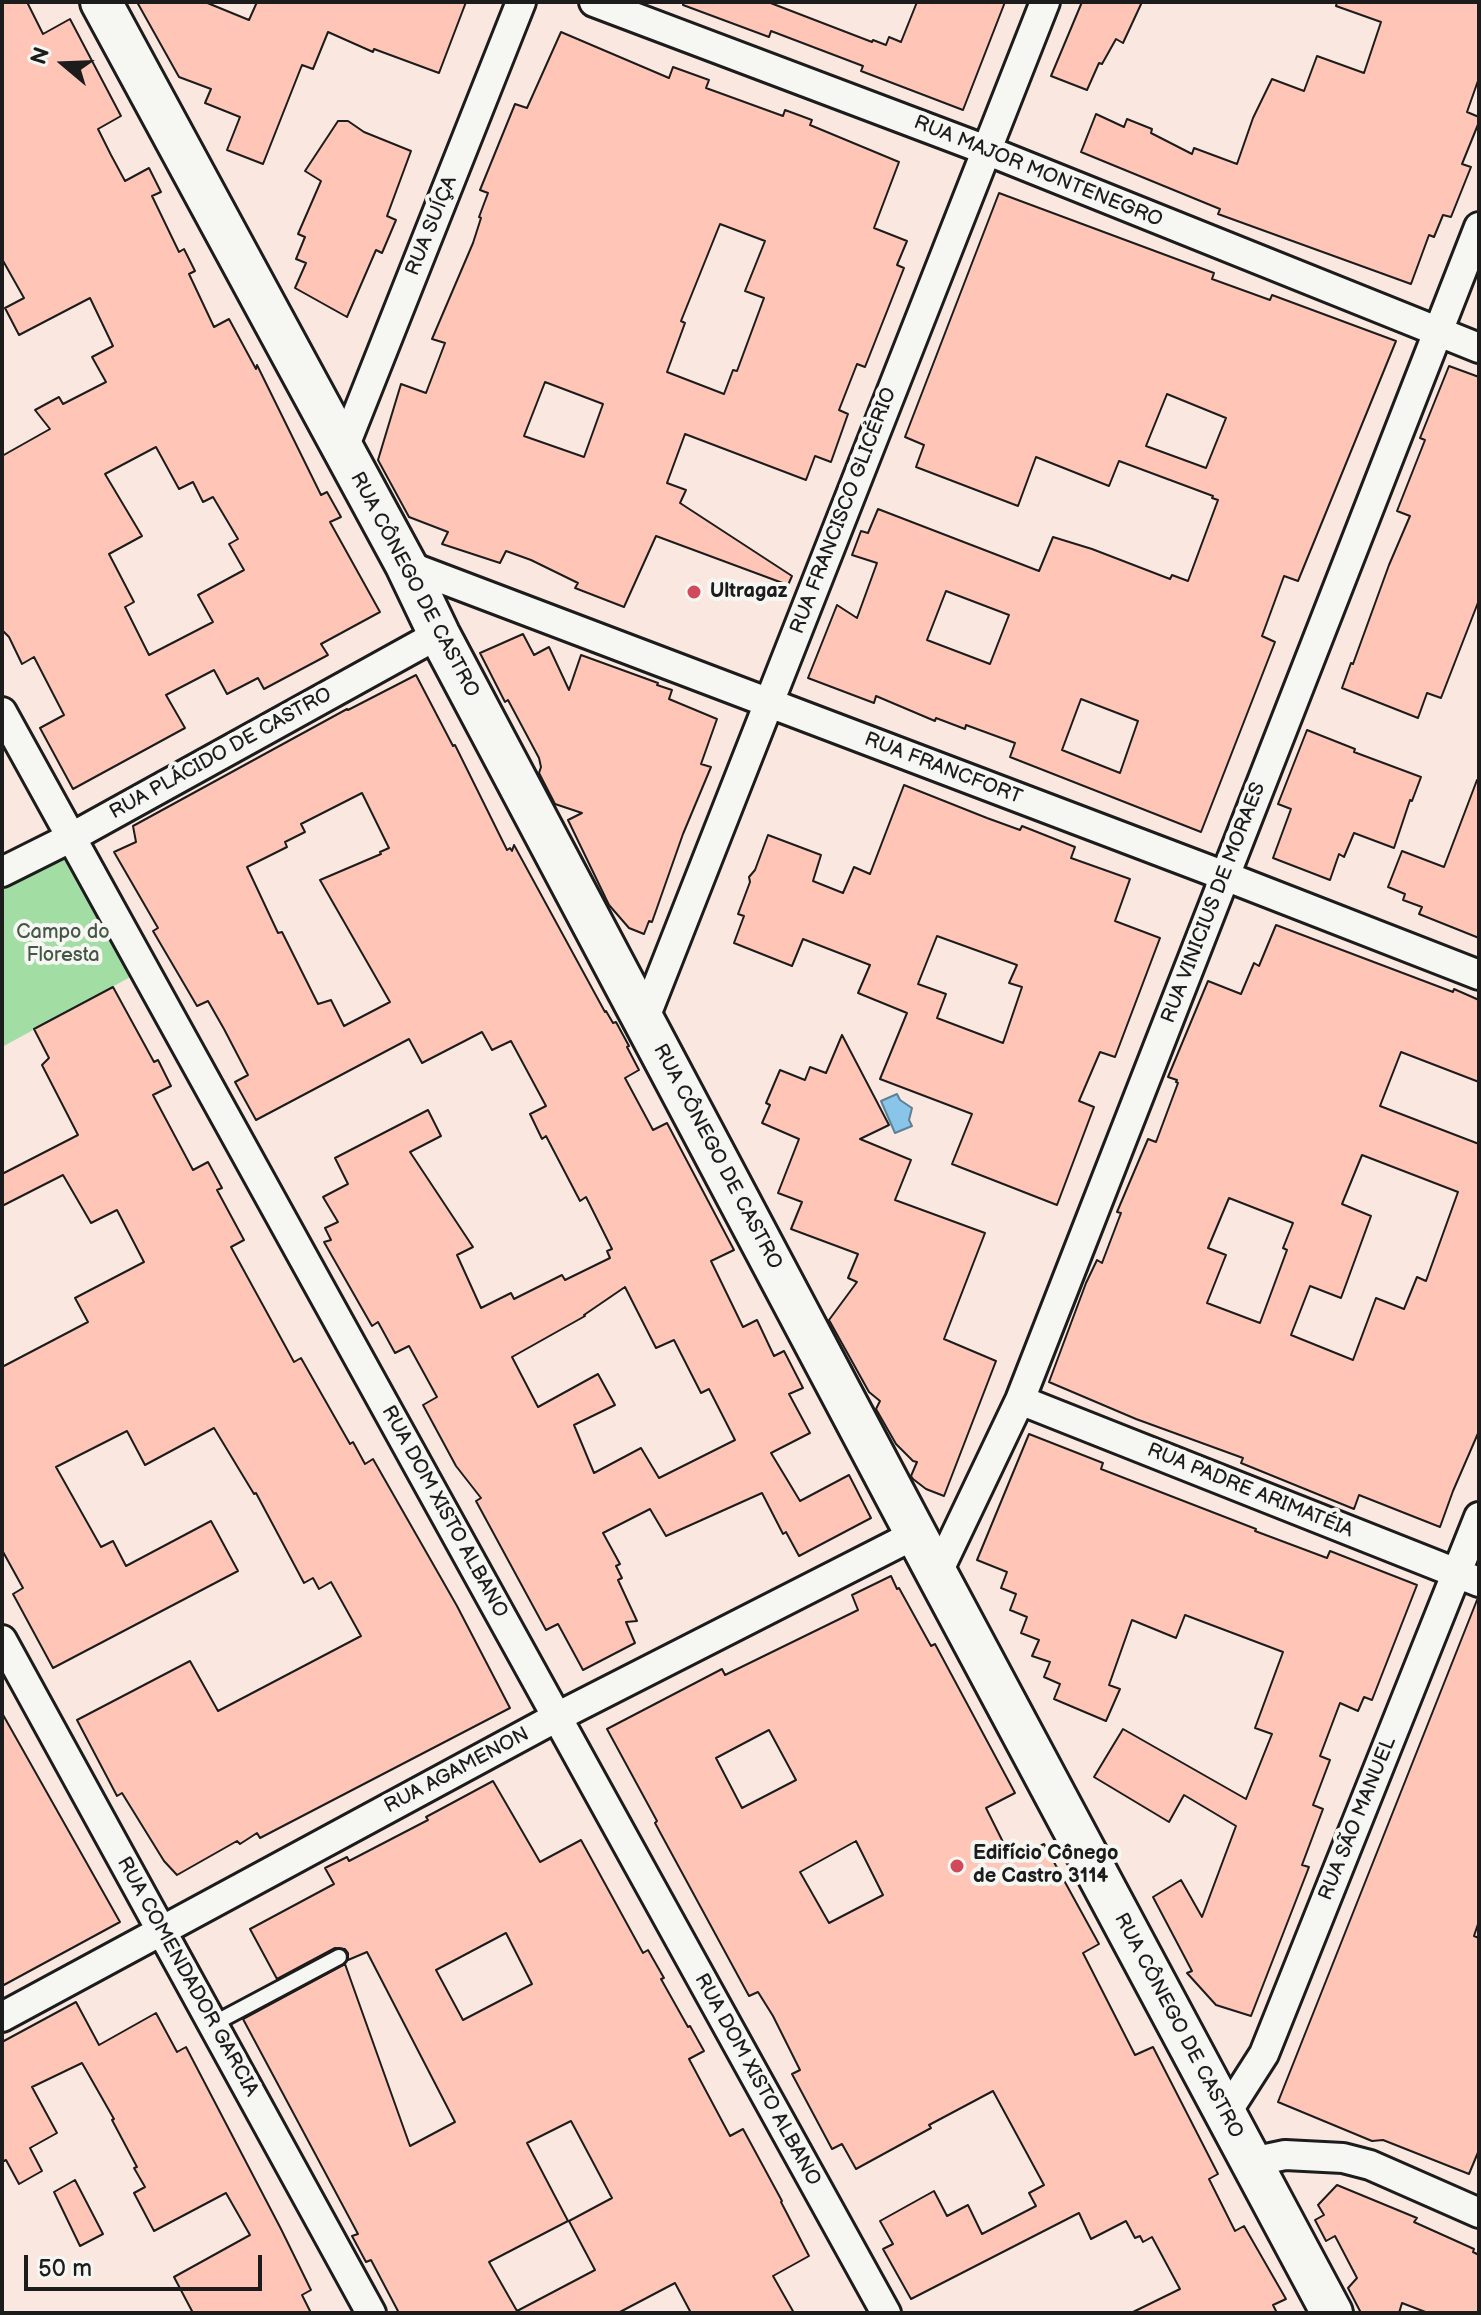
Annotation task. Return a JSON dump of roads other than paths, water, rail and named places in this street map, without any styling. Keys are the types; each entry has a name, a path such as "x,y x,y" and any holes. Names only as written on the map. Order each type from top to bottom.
{"main road":[{"name":"RUA CÔNEGO DE CASTRO","path":"101,2 406,565 439,634 1332,2313"}],"street":[{"name":"RUA SUÍÇA","path":"343,450 521,2"},
{"name":"RUA MAJOR MONTENEGRO","path":"594,2 986,150 1479,348"},
{"name":"RUA FRANCISCO GLICÉRIO","path":"644,1020 1045,2"},
{"name":"RUA VINICIUS DE MORAES","path":"937,1574 1020,1400 1479,227"},
{"name":"RUA FRANCFORT","path":"406,565 1479,975"},
{"name":"RUA PLÁCIDO DE CASTRO","path":"2,872 72,837 439,634"},
{"name":"RUA DOM XISTO ALBANO","path":"2,712 886,2313"},
{"name":"RUA PADRE ARIMATÉIA","path":"1020,1400 1468,1578"},
{"name":"RUA SÃO MANUEL","path":"1225,2115 1264,2054 1468,1578 1479,1517"},
{"name":"RUA AGAMENON","path":"2,2017 557,1717 916,1534"},
{"name":"RUA COMENDADOR GARCIA","path":"2,1640 371,2313"},
{"path":"1252,2162 1285,2155 1343,2158 1370,2165 1479,2213"}],"lane":[{"path":"213,2024 339,1957"}],"water":[{"path":"897,1094 912,1108 909,1120 912,1126 895,1133 881,1101"}],"place":[{"name":"Ultragaz","path":"694,592"},
{"name":"Edifício Cônego de Castro 3114","path":"957,1866"}],"park label":[{"name":"Campo do Floresta","path":"63,944"}]}
